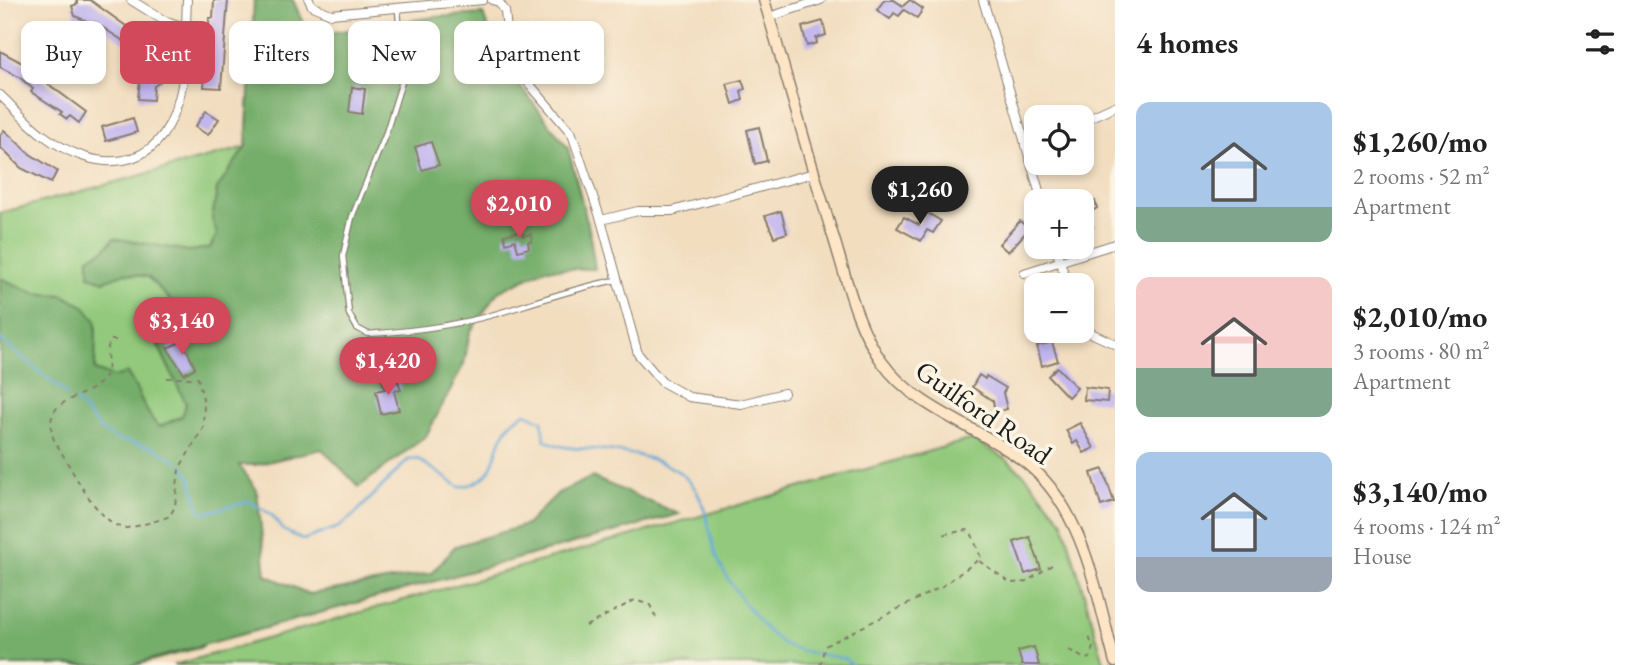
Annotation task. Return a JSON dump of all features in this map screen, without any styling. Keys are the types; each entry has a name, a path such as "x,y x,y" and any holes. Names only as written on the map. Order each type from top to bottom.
{"street":[{"path":"131,0 166,21"},
{"path":"185,21 187,0"},
{"path":"310,0 312,6 331,14 483,0"},
{"path":"492,0 499,2 505,10 509,50 515,68 572,134 601,220 638,354 662,382 689,397 741,404 784,393"},
{"name":"Guilford Road","path":"764,0 856,311 882,363 908,390 1024,461 1059,499 1080,542 1111,635 1115,662"},
{"path":"769,17 821,0"},
{"path":"983,0 1024,143"},
{"path":"0,95 42,135 96,160 116,163 131,160 155,144 173,118 181,84"},
{"path":"1094,116 1115,106"},
{"path":"601,220 638,211 672,211 814,173"},
{"path":"1024,273 1115,244"},
{"path":"1059,259 1064,273"},
{"path":"1094,334 1115,344"}],"lane":[{"path":"398,8 403,78 385,136 346,234 345,281 349,314 357,328 368,334 453,322 511,310 562,291 616,280"}],"path":[{"path":"116,340 111,340 107,345 107,372 103,380 58,406 50,427 54,440 99,512 126,529 170,516 175,506 179,469 203,428 204,403 198,378 165,378"},
{"path":"940,536 971,532 980,552 978,561"},
{"path":"978,561 1011,583 1026,582 1052,565"},
{"path":"820,665 825,646 941,587 960,570 978,561"},
{"path":"586,626 635,600 650,605 656,618"},
{"path":"1069,650 1085,659 1090,658 1093,647 1088,634"}],"green space":[{"path":"254,0 293,0 302,21 253,21"},
{"path":"483,14 486,21 454,21 454,84 519,84 568,148 589,229 595,269 545,269 498,292 470,332 464,364 426,436 359,487 322,449 255,465 239,465 257,490 266,575 309,594 432,573 455,546 526,525 558,493 592,477 679,514 131,665 0,665 0,278 35,293 63,295 84,306 96,321 95,370 114,377 127,373 159,427 182,416 186,404 158,345 177,331 186,317 148,277 125,273 104,281 89,276 89,257 104,250 114,238 189,251 210,248 217,234 212,219 217,189 246,146 249,84 334,84 334,32 348,30 348,84 440,84 440,21 408,21"},
{"path":"246,147 203,647 136,665 0,665 0,213"},
{"path":"972,439 1006,459 1027,477 1063,522 1105,665 174,665"}],"building":[{"path":"76,0 90,0 120,22 120,39 106,30 106,21 86,21 75,16 72,6 78,4"},
{"path":"214,0 228,0 221,88 204,87 204,84 215,84 215,21 209,21 209,18 213,18"},
{"path":"884,0 894,0 903,6 910,0 923,9 917,18 904,10 899,16 894,13 890,19 877,10"},
{"path":"823,21 826,35 816,38 817,43 807,46 802,27"},
{"path":"0,51 21,62 21,79 19,77 0,67"},
{"path":"742,80 745,89 741,91 743,100 733,104 727,84"},
{"path":"27,84 48,84 86,112 79,123 70,116 67,119 60,114 62,112 31,92 33,89"},
{"path":"140,84 157,84 154,86 153,100 138,99"},
{"path":"352,87 365,89 362,114 349,112"},
{"path":"206,111 219,119 208,135 195,127"},
{"path":"133,118 137,132 106,141 102,127"},
{"path":"759,127 767,161 755,164 747,130"},
{"path":"4,130 30,154 57,171 51,183 21,168 0,147 0,135"},
{"path":"431,142 439,165 422,170 415,147"},
{"path":"781,211 787,233 774,237 765,216"},
{"path":"926,212 941,221 933,233 927,230 921,241 897,228 904,217 919,225"},
{"path":"1020,221 1024,225 1024,234 1008,252 999,244"},
{"path":"522,231 523,236 531,234 532,241 528,242 529,248 518,251 515,240 506,243 504,235"},
{"path":"183,341 195,368 184,374 167,348"},
{"path":"1052,343 1058,361 1042,366 1037,346"},
{"path":"1057,367 1077,388 1068,397 1048,376"},
{"path":"979,375 985,379 986,376 1006,388 1003,393 1007,409 995,412 993,401 972,387"},
{"path":"390,378 391,383 398,381 401,390 394,391 399,410 381,414 376,391 385,389 382,380"},
{"path":"1085,387 1108,390 1107,402 1084,400"},
{"path":"1080,423 1094,448 1084,453 1077,441 1073,444 1066,430"},
{"path":"1103,469 1114,502 1101,506 1091,473"},
{"path":"1030,537 1041,569 1025,574 1014,542"},
{"path":"1034,647 1039,665 1022,665 1018,651"}],"waterway":[{"path":"0,339 68,395"},
{"path":"76,401 103,432 119,440 153,447 177,461"},
{"path":"182,465 191,478 199,510 206,513 249,501 272,515 283,530 303,540 339,527 408,460 418,459 459,487 475,483 485,476 491,466 504,433 526,413 542,421 545,440 553,444 643,457 664,464 683,475 699,497 719,562 757,618 788,646 845,659 852,665"}]}
